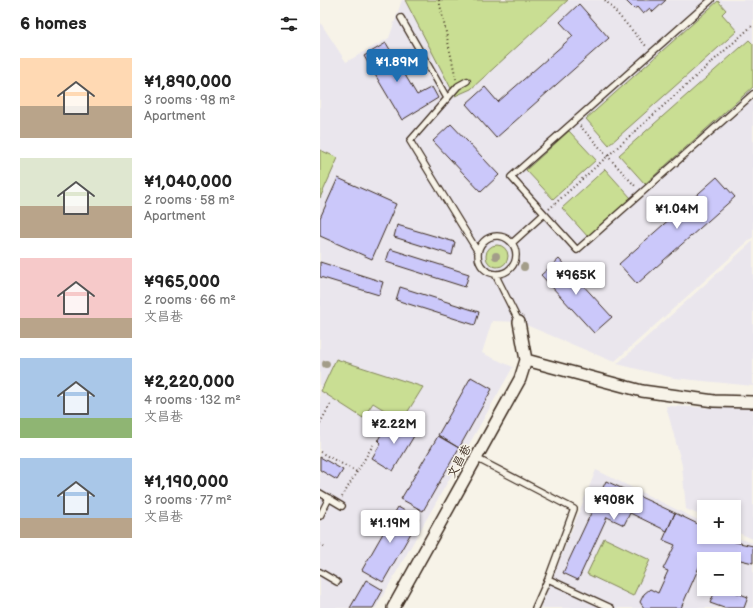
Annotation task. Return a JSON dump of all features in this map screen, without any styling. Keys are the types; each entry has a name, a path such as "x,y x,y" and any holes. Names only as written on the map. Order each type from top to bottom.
{"street":[{"name":"文昌巷","path":"393,608 520,379 526,360 519,322"},
{"path":"526,360 642,391 714,401 753,402"}],"lane":[{"path":"711,0 511,177 577,250 753,94"},
{"path":"401,18 447,98"},
{"path":"467,80 458,86 410,141 478,252"},
{"path":"512,243 544,214"},
{"path":"502,236 512,243 516,255 512,267 507,271 495,274 489,272 480,264 478,252 480,246 489,237 502,236"},
{"path":"495,274 519,322"},
{"path":"476,458 574,509 548,579 535,608"},
{"path":"320,493 340,505"},
{"path":"320,516 330,498"},
{"path":"320,572 337,582"},
{"path":"548,579 611,608"}],"path":[{"path":"439,0 458,86"},
{"path":"605,0 652,52"},
{"path":"544,214 753,25"},
{"path":"575,120 642,193"},
{"path":"320,423 330,403"},
{"path":"340,505 372,445"},
{"path":"320,452 357,472"},
{"path":"320,544 325,547"}],"shaded area":[{"path":"402,0 753,0 753,237 614,362 519,322 492,321 482,353 513,367 376,608 320,608 320,22 346,62 389,38"},
{"path":"753,241 753,386 674,378 617,364"},
{"path":"666,406 753,409 753,539 741,534 741,500 697,500 697,514 686,509 682,465"},
{"path":"596,470 697,520 697,544 741,544 741,539 753,543 753,608 540,608"}],"green space":[{"path":"405,0 568,0 471,89 455,96"},
{"path":"718,1 726,10 722,14 737,31 609,145 586,119"},
{"path":"749,40 753,44 753,87 645,184 619,155"},
{"path":"569,131 596,160 553,199 526,170"},
{"path":"320,150 338,158 320,198"},
{"path":"605,169 631,198 588,237 562,208"},
{"path":"497,245 505,248 508,256 505,264 497,267 489,264 486,256 489,248"},
{"path":"336,359 423,387 402,421 373,403 363,418 321,391"},
{"path":"604,538 650,560 633,596 587,574"}],"building":[{"path":"625,0 666,0 653,12 650,8 643,14 637,7 634,9"},
{"path":"579,4 609,38 496,138 466,104 485,87 498,102 573,36 560,22"},
{"path":"386,43 417,95 432,87 438,98 402,120 364,56"},
{"path":"451,124 499,175 481,192 433,141"},
{"path":"717,177 735,197 637,284 619,264"},
{"path":"338,178 396,204 372,259 320,236 320,218"},
{"path":"397,225 455,242 452,255 394,237"},
{"path":"390,249 469,274 465,287 386,262"},
{"path":"559,259 612,317 594,333 541,275"},
{"path":"320,262 383,282 379,295 320,277"},
{"path":"400,287 479,312 475,325 396,300"},
{"path":"471,377 492,389 459,448 438,435"},
{"path":"399,420 417,431 393,471 372,458 381,443 378,440 383,431 390,435"},
{"path":"438,436 459,448 423,511 401,499"},
{"path":"320,457 343,470 337,480 320,470"},
{"path":"606,481 675,513 667,531 630,513 624,525 607,517 578,580 563,573"},
{"path":"398,507 419,519 383,582 362,570"},
{"path":"675,513 697,524 697,544 741,543 753,546 753,563 741,560 741,552 697,552 697,572 681,608 644,608 640,602 644,594 650,589 658,593 668,571 663,569 675,545 663,540"},
{"path":"366,580 383,590 373,608 350,608"},
{"path":"741,594 748,597 744,608 724,608 710,603 713,596 741,596"}]}
